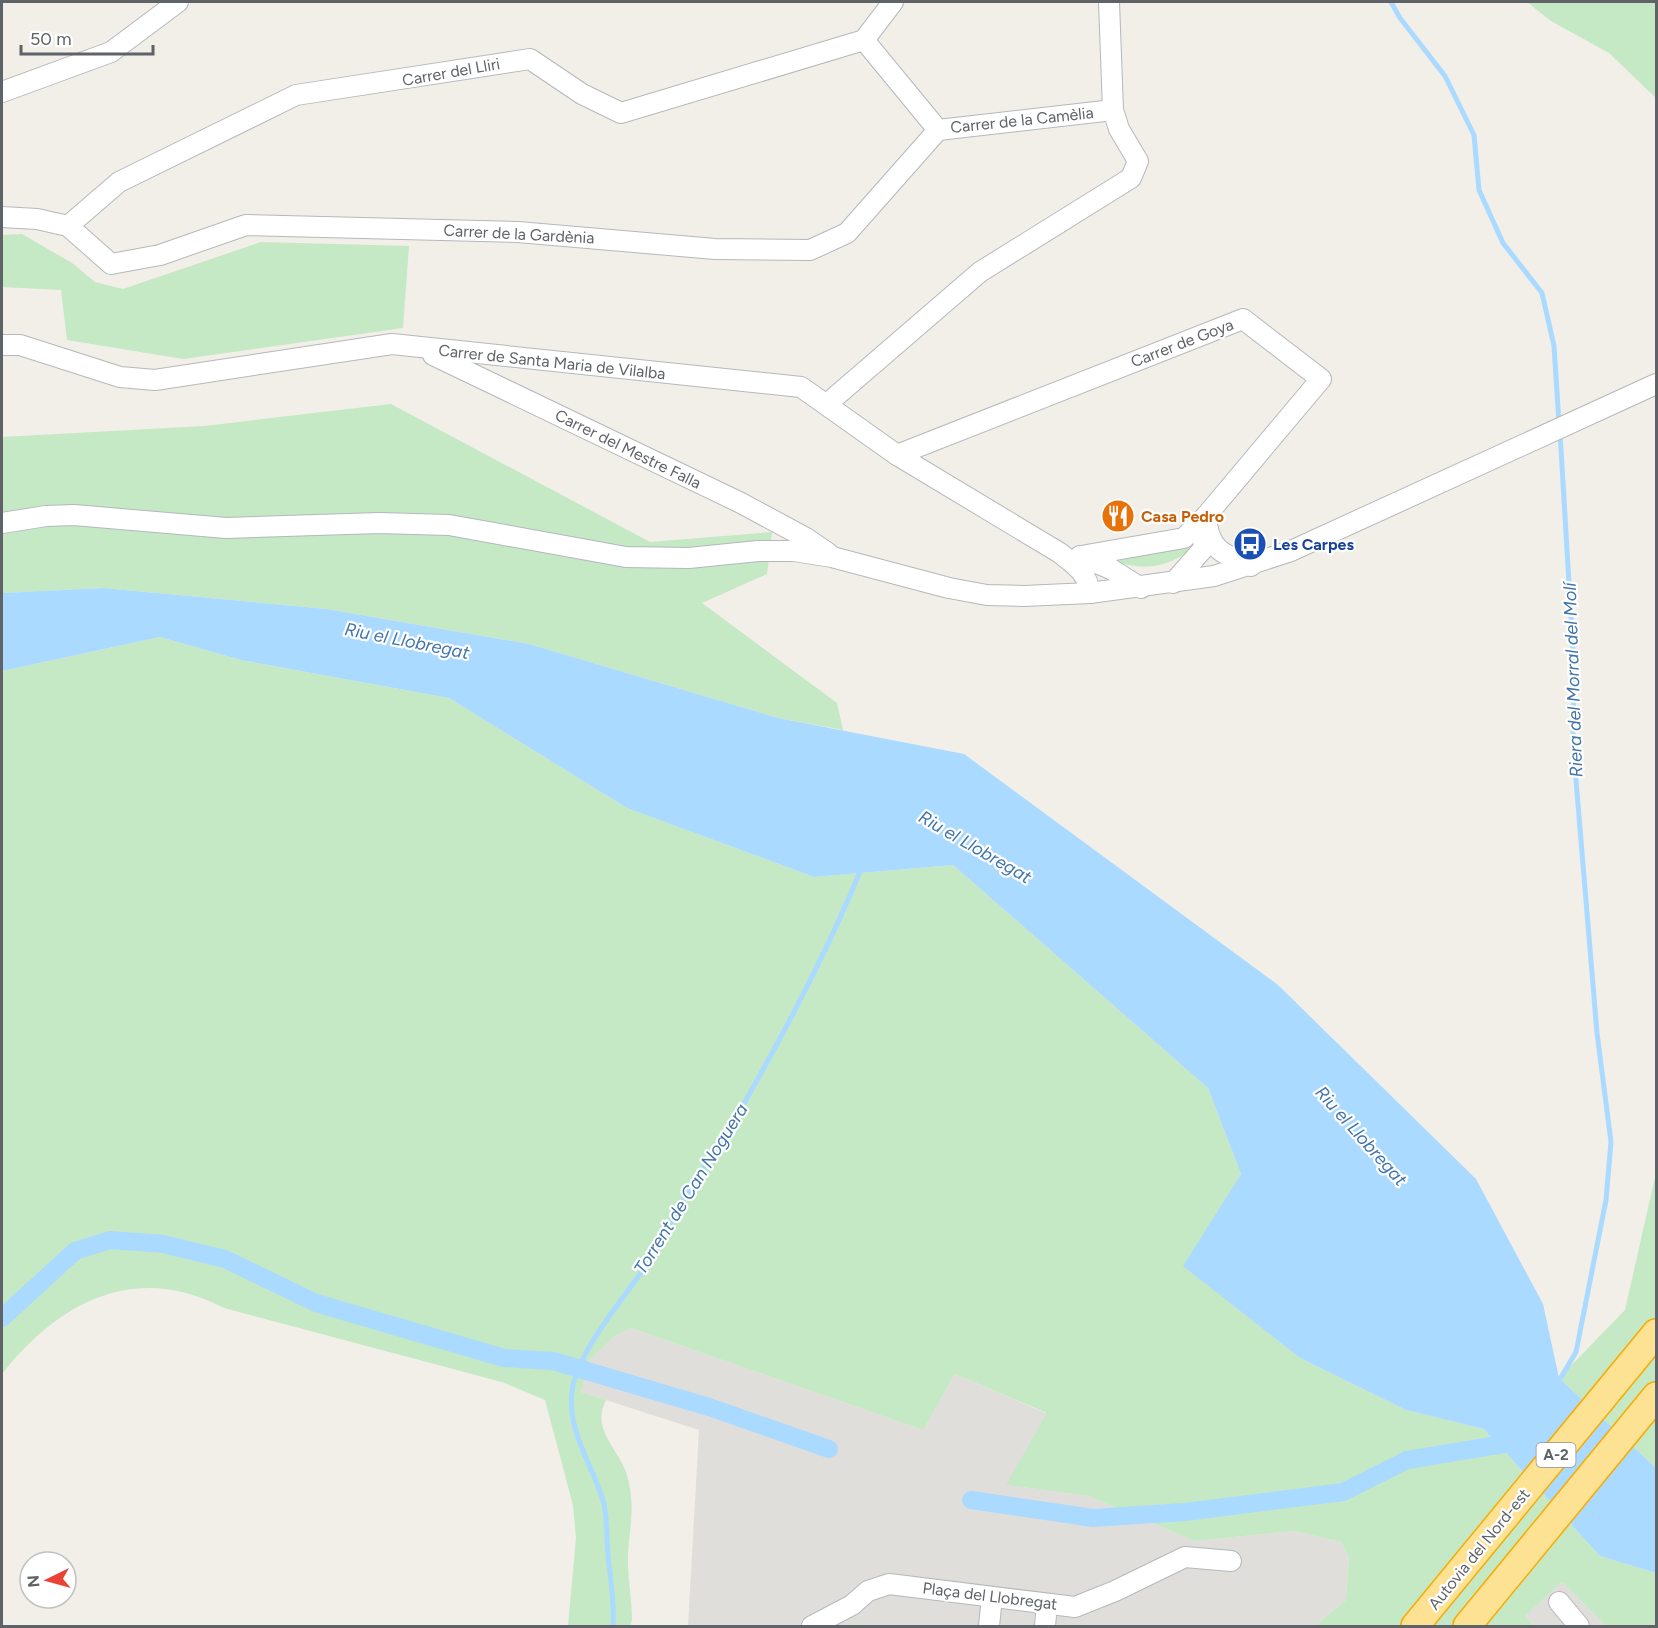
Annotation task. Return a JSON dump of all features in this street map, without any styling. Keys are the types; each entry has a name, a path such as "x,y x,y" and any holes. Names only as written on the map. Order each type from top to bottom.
{"highway":[{"name":"Autovia del Nord-est","path":"1415,1626 1656,1333"},
{"name":"A-2","path":"1467,1626 1656,1396"}],"street":[{"path":"2,92 111,52 178,2"},
{"path":"864,40 893,2"},
{"path":"828,403 980,272 1131,178 1138,161 1119,129 1113,110 1109,2"},
{"name":"Carrer de la Camèlia","path":"864,40 938,129 1113,110"},
{"name":"Carrer del Lliri","path":"68,226 119,182 296,95 530,59 582,94 621,113 864,40"},
{"name":"Carrer de la Gardènia","path":"68,226 111,264 160,255 246,225 518,232 715,249 810,250 847,233 938,129"},
{"path":"2,217 37,219 68,226"},
{"name":"Carrer de Goya","path":"897,455 1243,319 1321,379 1206,516 1184,538 1081,556"},
{"name":"Carrer de Santa Maria de Vilalba","path":"2,345 20,345 120,377 154,380 392,344 801,387 828,403 897,455 1060,553 1082,570 1088,579 1090,593"},
{"name":"Carrer del Mestre Falla","path":"419,348 741,503 806,538 832,557"},
{"path":"2,523 46,516 74,515 226,528 412,523 486,530 626,557 689,558 758,551 794,551 832,557 949,588 987,595 1090,593 1173,583 1251,566 1291,552 1656,384"},
{"path":"1206,516 1210,542 1220,551 1251,566"},
{"path":"1173,583 1203,549 1206,516"},
{"name":"Carrer de Santa Maria de Vilalba","path":"1060,553 1081,556 1111,569 1141,588"},
{"name":"Plaça del Llobregat","path":"812,1626 852,1605 868,1591 889,1584 1074,1607 1115,1591 1185,1557 1231,1561"},
{"path":"989,1626 992,1597"},
{"path":"1559,1602 1579,1626"},
{"path":"1045,1626 1047,1604"}],"shaded area":[{"path":"631,1328 923,1430 955,1374 1048,1414 1007,1485 1089,1496 1194,1541 1295,1531 1341,1542 1349,1558 1346,1600 1315,1626 688,1626 699,1430 581,1392 590,1359 615,1336"},
{"path":"1562,1582 1606,1626 1533,1626 1525,1616"}],"green space":[{"path":"1527,2 1656,2 1656,98 1609,53 1551,21"},
{"path":"22,234 72,263 95,282 123,289 261,242 409,246 403,328 183,359 67,340 61,290 2,287 2,235"},
{"path":"391,404 650,542 772,532 767,574 702,603 837,703 843,730 778,718 529,644 327,609 103,588 2,593 2,437 204,426"},
{"path":"1179,546 1191,549 1163,564 1135,566 1113,562"},
{"path":"160,637 241,660 449,698 627,808 814,877 953,865 1208,1088 1241,1174 1184,1266 1300,1358 1406,1410 1484,1429 1600,1556 1656,1573 1656,1626 1606,1626 1562,1582 1525,1616 1533,1626 1315,1626 1346,1600 1349,1558 1341,1542 1295,1531 1194,1541 1089,1496 1006,1485 1047,1413 955,1374 923,1430 631,1328 615,1336 590,1359 581,1392 606,1400 602,1410 603,1429 622,1463 629,1483 631,1514 628,1562 632,1619 630,1626 568,1626 576,1538 573,1505 545,1400 502,1382 224,1308 191,1294 160,1288 130,1289 101,1296 74,1309 48,1327 2,1374 2,671"},
{"path":"1656,1173 1656,1468 1559,1378 1625,1310"}],"water":[{"name":"Riu el Llobregat","path":"103,588 327,609 529,644 778,718 964,754 1278,985 1476,1179 1543,1304 1559,1378 1656,1468 1656,1573 1600,1556 1484,1429 1406,1410 1300,1358 1183,1266 1241,1174 1208,1088 953,865 814,877 627,808 449,698 241,660 160,637 2,671 2,593"}],"waterway":[{"name":"Riera del Morral del Molí","path":"1391,2 1400,18 1445,76 1474,135 1479,190 1503,243 1542,293 1554,346 1559,423"},
{"name":"Riera del Morral del Molí","path":"1557,1384 1576,1352 1606,1200 1611,1142 1597,1033 1573,744 1574,668 1560,432"},
{"name":"Torrent de Can Noguera","path":"613,1626 613,1599 605,1507 573,1420 571,1406 576,1375 594,1338 655,1252 694,1183 742,1107 814,972 861,869"},
{"path":"2,1318 75,1251 110,1240 163,1244 225,1259 316,1303 504,1358 553,1361 709,1407 829,1449"},
{"path":"971,1500 1093,1518 1185,1512 1343,1492 1407,1460 1522,1441"}],"place":[{"name":"Casa Pedro","path":"1118,516"},
{"name":"Les Carpes","path":"1250,544"}]}
